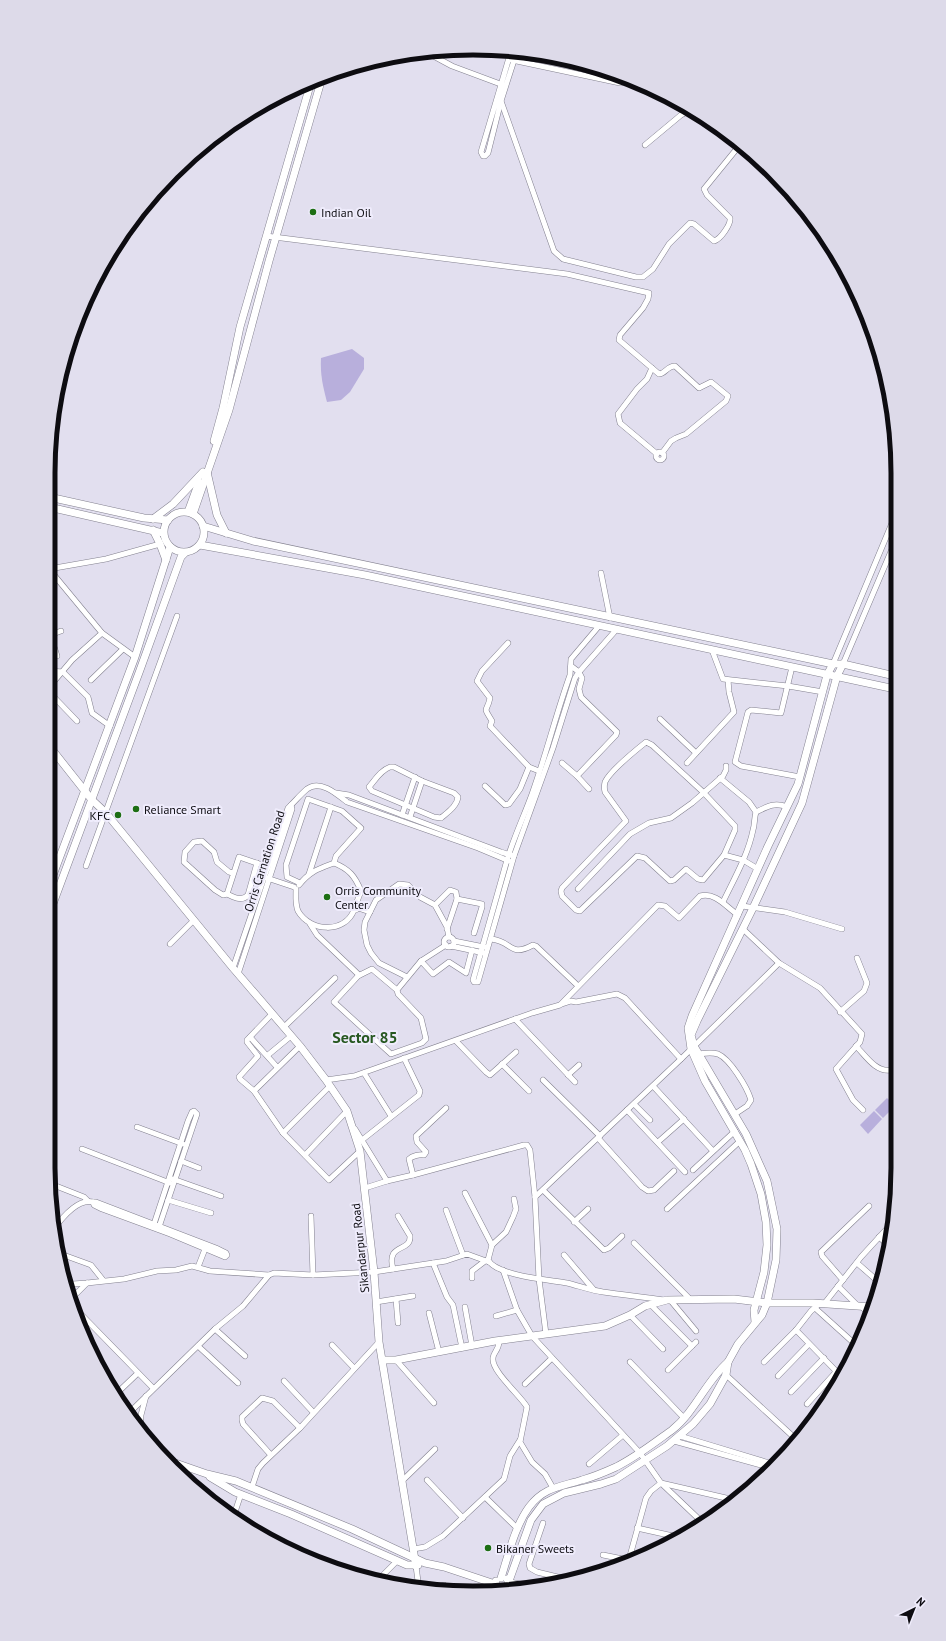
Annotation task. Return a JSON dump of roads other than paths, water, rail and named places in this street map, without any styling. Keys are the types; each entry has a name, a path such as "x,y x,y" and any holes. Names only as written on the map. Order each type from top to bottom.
{"street":[{"path":"436,57 452,66 506,86"},
{"path":"512,57 488,153 483,156 481,152 500,83 512,57"},
{"path":"529,59 621,83"},
{"path":"191,513 229,410 269,261 320,84"},
{"path":"153,519 173,504 205,472 221,418 240,327 309,89"},
{"path":"501,101 554,251 563,259 636,277 643,277 653,269 670,244 690,223 694,224 714,240 719,239 730,223 730,218 707,195 704,189 737,149"},
{"path":"645,146 685,113"},
{"path":"267,232 567,274 649,293 646,303 618,339 622,344 652,368 660,375 669,367 675,366 699,388 711,382 728,396 726,401 694,428 686,434 676,438 659,453 620,423 618,414 637,389 647,379 652,368"},
{"path":"205,472 217,515 226,533"},
{"path":"55,498 144,518 168,520"},
{"path":"55,508 163,533"},
{"path":"191,513 200,519 203,526 204,536 200,545 196,549 185,552 179,552 170,547 166,543 163,533 168,520 175,514 191,513"},
{"path":"755,1322 754,1310 767,1252 767,1236 761,1194 757,1180 740,1140 705,1081 692,1047 688,1028 758,869 798,784 827,675 891,525"},
{"path":"203,526 253,541 335,559 525,598 610,618 832,664 843,664 891,675"},
{"path":"153,530 166,560"},
{"path":"55,568 106,559 160,544"},
{"path":"200,545 365,575 616,630 837,676 891,689"},
{"path":"55,870 135,657 170,547"},
{"path":"176,1463 207,1474 236,1481 425,1563 444,1567 495,1584 497,1580 501,1578 518,1529 530,1506 536,1499 553,1488 598,1475 616,1467 640,1453 674,1428 684,1418 719,1370 728,1362 738,1344 762,1315 767,1303 776,1260 777,1229 770,1192 759,1161 735,1114 699,1054 692,1047 691,1035 696,1021 743,929 802,803 837,676 891,551"},
{"path":"55,896 181,558 185,552"},
{"path":"601,573 610,618"},
{"path":"55,576 102,633 135,657"},
{"path":"523,610 525,598"},
{"path":"86,866 177,616"},
{"path":"537,786 539,771 570,675 570,662 572,656 599,626"},
{"path":"511,858 491,939 485,950 473,980 476,983 479,981 485,950 511,858 537,786 553,748 575,678 616,630"},
{"path":"55,633 61,631"},
{"path":"55,681 72,660 102,633"},
{"path":"508,642 482,671 477,681 490,698 486,708 487,714 492,721 490,726 529,767 539,771"},
{"path":"91,680 123,649"},
{"path":"55,650 57,656"},
{"path":"712,650 723,679 788,686 823,692"},
{"path":"570,666 579,672 582,678 579,689 581,697 617,732 616,735 577,776"},
{"path":"792,667 781,713 751,710 748,712 734,762 741,766 800,777"},
{"path":"55,671 63,672 88,697 92,713 110,726"},
{"path":"687,763 734,712 729,692 728,680"},
{"path":"55,698 77,721"},
{"path":"660,718 696,753"},
{"path":"646,742 652,745 703,792 735,826 735,830 724,855 701,881 686,869 674,880 670,881 645,858 637,856 580,911 576,910 562,896 561,892 562,888 625,823 626,820 605,792 604,787 610,775 646,742"},
{"name":"Sikandarpur Road","path":"55,753 85,792 106,813 233,968 300,1046 348,1111 360,1152 374,1272 379,1342 416,1566"},
{"path":"562,764 577,776 589,790"},
{"path":"578,889 630,834 649,823 670,818 692,803 725,773 726,766"},
{"path":"390,767 394,767 414,777 454,793 458,797 454,807 441,818 434,817 372,791 370,787 385,769 390,767"},
{"path":"485,786 508,805 520,789 529,767"},
{"path":"527,773 537,778"},
{"path":"402,815 414,777"},
{"path":"720,778 749,802 756,812"},
{"path":"410,817 422,781"},
{"path":"291,805 307,789 311,787 324,788 336,793 349,795 410,817 511,858"},
{"path":"336,793 347,802 478,848 511,858"},
{"path":"297,886 287,877 286,865 308,799 342,811 361,828 336,856 334,863"},
{"path":"723,902 743,860 754,828 753,823 756,812 773,804 780,804 787,807"},
{"name":"Orris Carnation Road","path":"238,974 267,876 268,867 288,808 291,805"},
{"name":"Orris Carnation Road","path":"233,968 292,809 291,805"},
{"path":"309,874 331,807"},
{"path":"233,873 229,872 217,862 214,852 202,841 194,842 185,852 184,862 215,890 223,895 227,894 242,899 248,895 257,863"},
{"path":"724,855 743,860 758,869"},
{"path":"227,894 239,857 268,867"},
{"path":"310,924 321,928 334,927 347,922 356,908 361,892 358,882 353,874 344,867 334,863 321,867 309,874 297,886 296,899 298,910 304,919 310,924 317,935 359,975 358,976"},
{"path":"267,876 297,886"},
{"path":"397,990 421,961 450,944 453,939 449,937 447,929 435,905 420,896 404,883 399,884 376,900 365,922 364,930 365,938 371,954 379,963 407,977"},
{"path":"435,905 450,890 456,892 457,899 447,929"},
{"path":"560,1005 656,906 665,906 678,918 701,895 713,896 723,902 726,907 738,915"},
{"path":"457,899 482,904 474,933"},
{"path":"742,906 785,912 842,929"},
{"path":"356,908 370,912"},
{"path":"170,944 194,920"},
{"path":"743,929 779,963 820,988 840,1012 862,1034 860,1042 836,1070 853,1100 863,1110"},
{"path":"449,937 444,941 472,950 485,950"},
{"path":"491,939 504,942 516,950 525,950 533,945 536,946 576,984"},
{"path":"450,944 485,950"},
{"path":"421,961 433,974 449,962 466,973 472,950"},
{"path":"840,1012 864,991 867,983 857,958"},
{"path":"535,1197 628,1110 779,963"},
{"path":"372,969 397,990 398,994 421,1018 426,1039 422,1043 391,1054 334,1002 358,976 372,969"},
{"path":"284,1027 335,978"},
{"path":"283,1133 328,1083 364,1073 515,1019 571,1001 576,1002 620,994 681,1059"},
{"path":"272,1014 247,1040 258,1056 239,1078 254,1092 283,1133 329,1180 360,1152"},
{"path":"515,1019 575,1082"},
{"path":"268,1056 291,1036"},
{"path":"250,1037 277,1067"},
{"path":"456,1041 489,1074 492,1074 516,1052"},
{"path":"254,1092 277,1067 300,1046"},
{"path":"856,1046 872,1063 883,1070 891,1070"},
{"path":"699,1054 710,1052 721,1056 741,1080 751,1100 747,1106 735,1114"},
{"path":"362,1140 419,1095 420,1091 404,1058"},
{"path":"502,1064 529,1091"},
{"path":"568,1075 579,1065"},
{"path":"364,1073 391,1116"},
{"path":"543,1080 599,1137 642,1187 648,1191 654,1190 674,1171"},
{"path":"653,1086 713,1151"},
{"path":"634,1104 650,1120"},
{"path":"413,1175 409,1160 411,1157 420,1154 424,1155 426,1152 416,1142 416,1136 446,1108"},
{"path":"628,1110 685,1172"},
{"path":"153,1226 184,1145 197,1114 194,1111 192,1112 188,1121 184,1145 181,1161 171,1181 168,1200 159,1228"},
{"path":"305,1155 348,1111"},
{"path":"658,1142 684,1119"},
{"path":"137,1127 184,1145"},
{"path":"353,1127 387,1181"},
{"path":"693,1170 735,1131"},
{"path":"667,1210 740,1140"},
{"path":"365,1188 527,1145 530,1150 535,1197 539,1279 546,1334"},
{"path":"82,1149 171,1181 221,1196"},
{"path":"181,1161 199,1168"},
{"path":"56,1186 84,1197 102,1209 159,1228 216,1248 227,1255 224,1257 159,1228"},
{"path":"543,1190 604,1250 609,1248 622,1236"},
{"path":"465,1193 492,1245"},
{"path":"472,1278 472,1270 487,1261 492,1245 506,1232 509,1227 516,1209 514,1199"},
{"path":"168,1200 212,1213"},
{"path":"59,1223 74,1208 84,1201 90,1202"},
{"path":"843,1280 822,1256 821,1252 869,1206"},
{"path":"574,1222 588,1209"},
{"path":"446,1210 463,1255"},
{"path":"311,1216 313,1275"},
{"path":"393,1269 391,1262 393,1253 396,1250 406,1246 410,1240 410,1236 398,1216"},
{"path":"764,1362 838,1286 886,1229"},
{"path":"879,1237 884,1242"},
{"path":"634,1242 691,1300"},
{"path":"198,1267 205,1249"},
{"path":"71,1284 124,1279 157,1271 176,1270 192,1266 210,1271 269,1275 274,1273 313,1275 374,1272 446,1261 467,1254 487,1261 503,1270 539,1279 594,1290 669,1300 734,1299 767,1303 867,1307"},
{"path":"64,1255 91,1265 103,1280"},
{"path":"564,1255 594,1290"},
{"path":"433,1263 447,1297 454,1305 462,1348"},
{"path":"857,1263 876,1280"},
{"path":"503,1270 517,1310 532,1336 640,1453 661,1483 699,1519"},
{"path":"132,1410 215,1329 243,1306 269,1275"},
{"path":"75,1295 87,1283"},
{"path":"838,1286 865,1311"},
{"path":"376,1302 413,1296"},
{"path":"396,1299 398,1323"},
{"path":"382,1360 396,1360 499,1341 605,1326 630,1316 645,1306 669,1300"},
{"path":"669,1300 696,1331"},
{"path":"651,1305 694,1344 668,1370"},
{"path":"819,1305 853,1342"},
{"path":"465,1307 472,1346"},
{"path":"496,1316 517,1310"},
{"path":"430,1313 439,1352"},
{"path":"82,1315 153,1388"},
{"path":"630,1316 664,1349"},
{"path":"215,1329 245,1356"},
{"path":"796,1330 824,1358 833,1368 835,1373 807,1404"},
{"path":"413,1549 425,1547 443,1536 504,1479 510,1456 520,1440 527,1407 500,1376 493,1361 493,1356 499,1348 499,1341"},
{"path":"252,1488 258,1469 270,1454 300,1428 313,1412 379,1342"},
{"path":"778,1376 809,1344"},
{"path":"332,1345 354,1368"},
{"path":"198,1346 238,1383"},
{"path":"525,1384 552,1358"},
{"path":"791,1392 824,1358"},
{"path":"396,1360 434,1404"},
{"path":"630,1362 684,1418"},
{"path":"510,1582 531,1520 543,1504 564,1493 616,1479 646,1461 674,1441 693,1424 710,1404 726,1375 728,1362"},
{"path":"719,1370 793,1437"},
{"path":"119,1391 138,1373"},
{"path":"284,1381 313,1412"},
{"path":"141,1421 146,1395"},
{"path":"270,1454 243,1424 242,1420 242,1417 259,1400 262,1398 273,1401 300,1428"},
{"path":"589,1464 623,1435"},
{"path":"680,1436 770,1463"},
{"path":"520,1440 521,1446 528,1457 541,1469 553,1488"},
{"path":"674,1441 766,1466"},
{"path":"402,1481 435,1449"},
{"path":"207,1474 241,1494 407,1565 416,1566 425,1563"},
{"path":"427,1480 463,1518"},
{"path":"632,1555 637,1528 646,1498 651,1490 661,1483 728,1499"},
{"path":"235,1512 241,1494"},
{"path":"486,1497 518,1529"},
{"path":"543,1523 529,1564 530,1568 537,1572 558,1577"},
{"path":"637,1528 672,1536"},
{"path":"603,1555 619,1559"},
{"path":"382,1576 398,1561"},
{"path":"416,1566 418,1582"},
{"path":"501,1578 506,1578 510,1582 515,1583"}],"place":[{"name":"Indian Oil","path":"313,212"},
{"name":"Reliance Smart","path":"136,809"},
{"name":"KFC","path":"118,815"},
{"name":"Orris Community Center","path":"327,897"},
{"name":"Bikaner Sweets","path":"488,1548"}],"district":[{"name":"Sector 85","path":"365,1037"}]}
